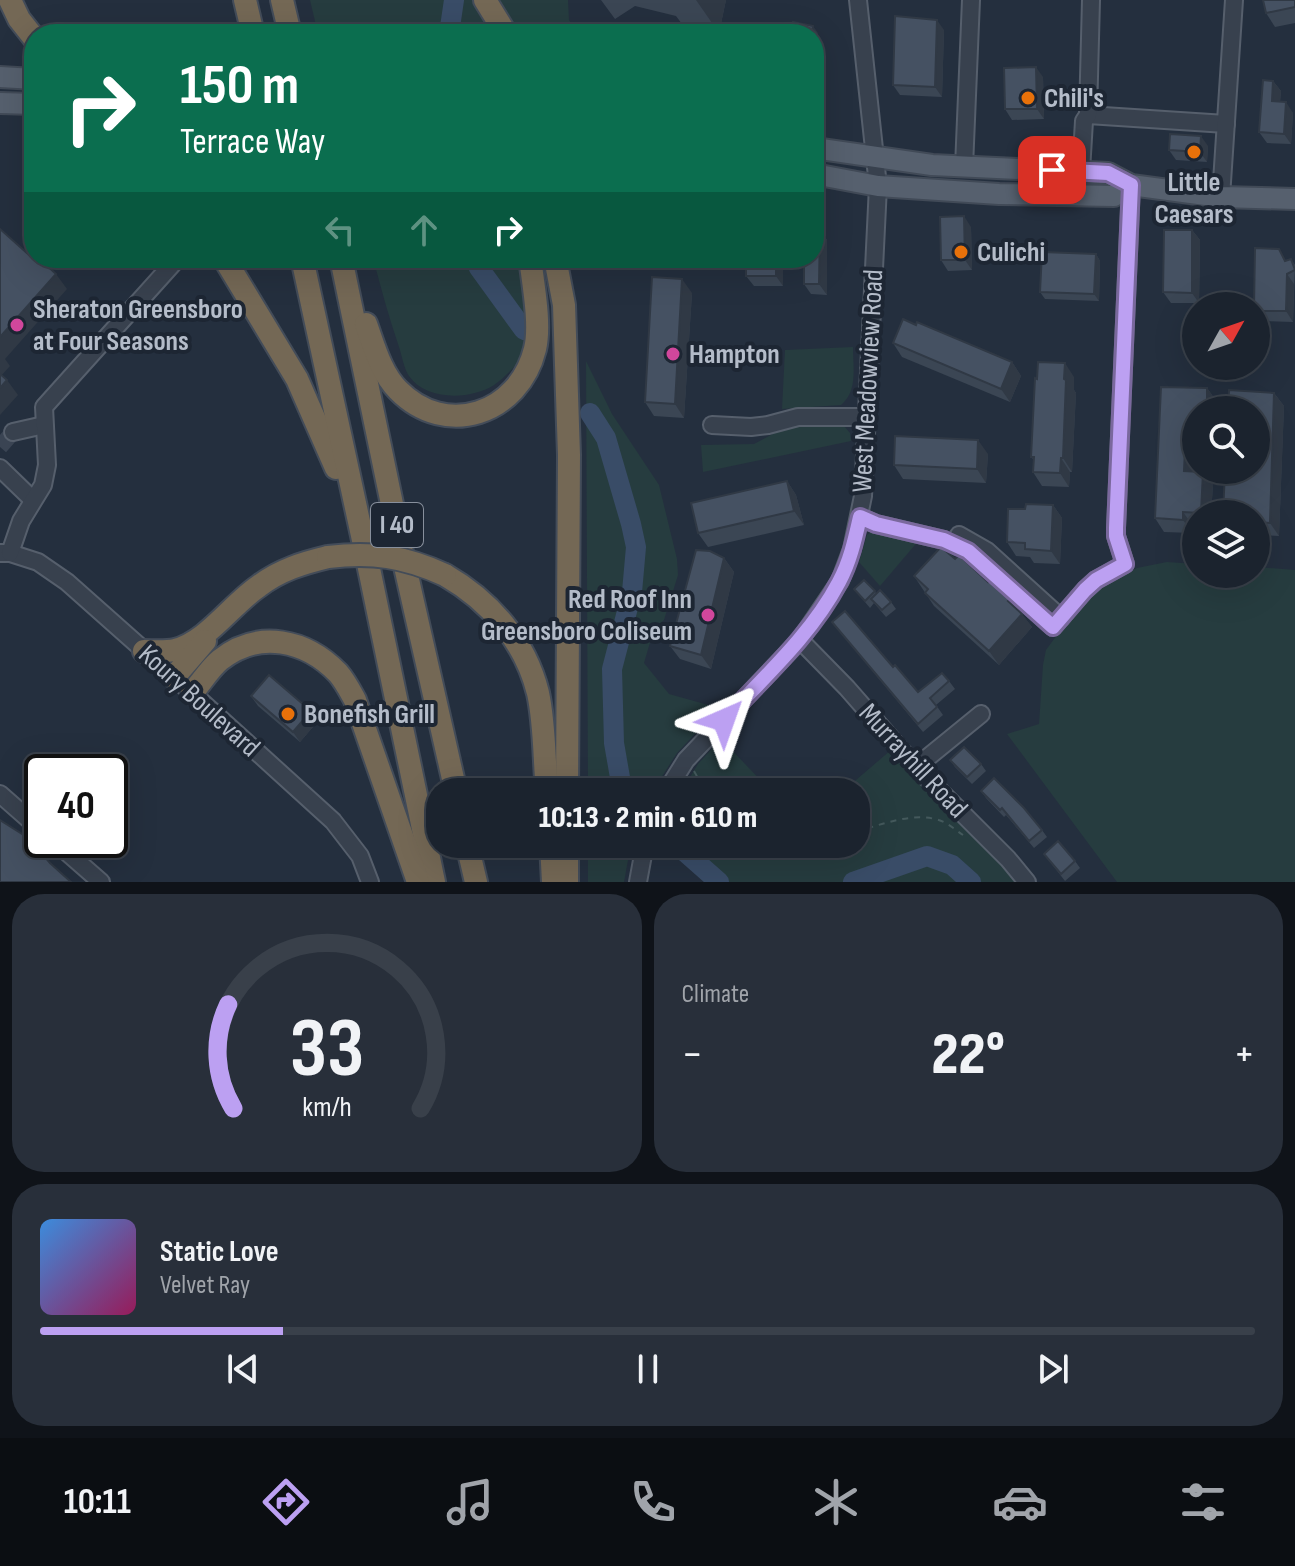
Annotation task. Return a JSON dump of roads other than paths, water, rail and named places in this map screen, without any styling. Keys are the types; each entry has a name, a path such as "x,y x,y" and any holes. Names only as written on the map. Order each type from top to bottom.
{"highway":[{"path":"10,0 24,25"},
{"path":"245,0 251,24"},
{"path":"282,0 288,24"},
{"path":"485,0 500,24"},
{"path":"230,268 297,379 331,453 366,554"},
{"name":"I 40","path":"304,268 434,882"},
{"name":"I 40","path":"345,268 404,562 453,778"},
{"path":"347,268 376,351 396,388 414,404 451,416 487,411 518,386 536,348 531,268"},
{"path":"557,268 564,305 569,455 567,778"},
{"path":"144,651 167,651 186,646 257,587 298,564 353,554 410,561 465,587 484,602 514,637 538,694 546,778"},
{"path":"174,677 223,618"},
{"path":"192,693 220,660 249,644 282,642 301,646 320,658 340,675 355,700 418,882"},
{"path":"470,858 476,882"},
{"path":"552,858 553,882"},
{"path":"567,858 567,882"}],"main road":[{"path":"0,77 24,78"},
{"path":"0,103 24,104"},
{"path":"824,149 932,165 1108,173 1131,185 1221,197 1295,199"},
{"path":"824,176 878,186 999,194 1114,196 1131,185"}],"street":[{"name":"West Meadowview Road","path":"675,778 686,760 800,640 840,581 860,517 878,186 858,0"},
{"path":"964,167 971,0"},
{"path":"1087,172 1094,121 1088,115 1091,0"},
{"path":"1221,197 1234,0"},
{"path":"1088,115 1226,124"},
{"path":"860,517 876,524 944,540 968,551 1057,622 1096,580 1125,564 1116,528 1131,185"},
{"path":"5,553 43,485 47,465 44,407 169,268"},
{"path":"712,425 751,427 798,417 866,417"},
{"path":"13,432 44,425"},
{"path":"0,468 33,500"},
{"name":"Koury Boulevard","path":"5,553 38,562 67,582 192,693 333,821 360,856 370,882"},
{"name":"Murrayhill Road","path":"800,640 1027,882"},
{"path":"916,767 981,714"},
{"path":"0,794 24,815"},
{"path":"74,858 101,882"},
{"path":"638,882 642,858"}],"waterway":[{"path":"450,24 454,0"},
{"path":"479,268 524,330"},
{"path":"590,413 606,438 636,547 632,592 612,669 614,743 620,778"},
{"path":"853,882 927,856 952,865 971,882"},
{"path":"692,858 719,882"}],"tunnel":[{"path":"0,447 13,432"}],"place":[{"name":"Chili's","path":"1028,98"},
{"name":"Little Caesars","path":"1194,152"},
{"name":"Culichi","path":"961,252"},
{"name":"Sheraton Greensboro at Four Seasons","path":"17,325"},
{"name":"Hampton","path":"673,354"},
{"name":"Red Roof Inn Greensboro Coliseum","path":"708,615"},
{"name":"Bonefish Grill","path":"288,714"}]}
